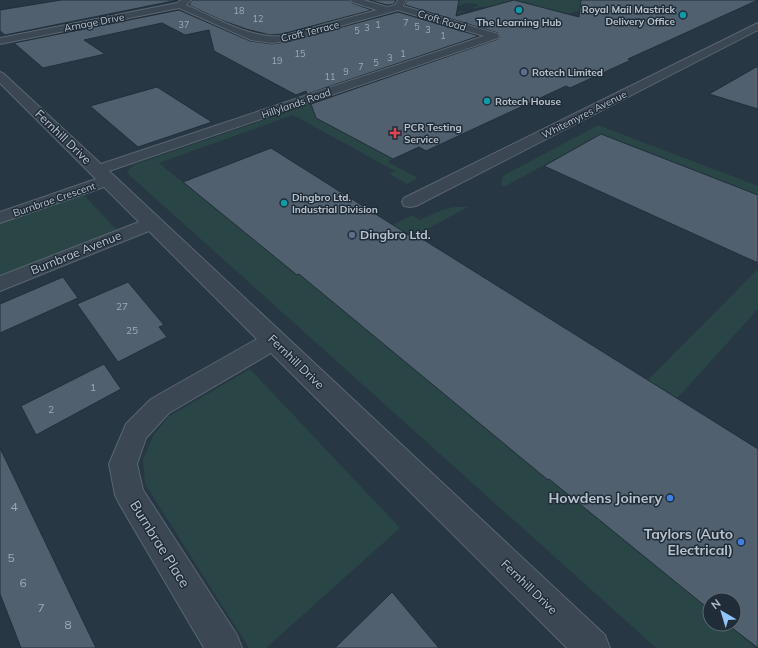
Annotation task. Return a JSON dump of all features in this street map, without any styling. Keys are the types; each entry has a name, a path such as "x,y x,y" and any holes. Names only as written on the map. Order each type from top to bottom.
{"street":[{"path":"355,0 387,10"},
{"name":"Croft Terrace","path":"184,2 255,38 262,40 282,39 387,10 400,4"},
{"name":"Arnage Drive","path":"0,41 184,2"},
{"name":"Croft Road","path":"400,4 494,36"},
{"name":"Whitemyres Avenue","path":"410,202 758,26"},
{"name":"Hillylands Road","path":"103,175 494,36"},
{"name":"Fernhill Drive","path":"0,76 592,648"},
{"name":"Burnbrae Crescent","path":"0,218 103,175"},
{"name":"Burnbrae Avenue","path":"0,284 152,223"},
{"name":"Burnbrae Place","path":"224,648 130,495 123,464 135,432 160,406 274,341"}],"green space":[{"path":"428,0 513,0 487,7 472,8 479,5 469,3 445,9 455,13 462,11 465,12 449,16"},
{"path":"514,0 609,0 510,34 545,8"},
{"path":"374,82 323,121 393,159 388,162 418,178 407,184 389,174 395,171 293,115 159,163 297,275 412,215 420,220 449,208 468,207 317,289 548,480 758,269 758,309 581,505 702,603 702,632 737,632 756,648 656,648 127,173 130,168 136,164"},
{"path":"598,125 758,186 758,195 601,134 504,187 501,184 502,178 506,174"},
{"path":"83,194 117,230 0,276 0,224"},
{"path":"250,369 400,528 266,648 249,648 145,484 143,459 153,436 168,417"}],"building":[{"path":"61,0 178,0 5,35 0,31 0,10"},
{"path":"192,0 350,0 352,3 372,10 282,34 270,35 246,29 221,20 189,5"},
{"path":"369,0 396,0 394,4 387,5"},
{"path":"407,0 459,0 456,16 514,0 579,17 581,0 758,0 628,59 631,60 570,88 566,86 426,151 419,147 393,159 316,118 311,104 498,39 500,37 498,33 405,5"},
{"path":"179,10 250,41 272,44 286,42 398,12 479,36 307,94 306,91 296,95 214,51 209,30 185,35 162,23 84,40 105,54 43,68 14,43"},
{"path":"758,66 758,109 709,94"},
{"path":"157,87 212,122 138,147 90,106"},
{"path":"601,134 758,195 758,263 544,166"},
{"path":"271,148 412,237 416,235 758,449 758,648 737,632 742,632 742,592 702,592 702,603 549,479 548,480 299,274 297,275 183,182"},
{"path":"63,277 78,298 0,333 0,304"},
{"path":"128,282 164,325 159,327 167,337 118,362 77,304"},
{"path":"104,364 121,389 36,435 21,406"},
{"path":"0,448 96,648 21,648 0,594"},
{"path":"392,592 439,648 335,648"}],"place":[{"name":"The Learning Hub","path":"519,10"},
{"name":"Royal Mail Mastrick Delivery Office","path":"683,15"},
{"name":"Rotech Limited","path":"524,72"},
{"name":"Rotech House","path":"487,101"},
{"name":"PCR Testing Service","path":"395,133"},
{"name":"Dingbro Ltd. Industrial Division","path":"284,203"},
{"name":"Dingbro Ltd.","path":"352,235"},
{"name":"Howdens Joinery","path":"670,498"},
{"name":"Taylors (Auto Electrical)","path":"741,542"}]}
